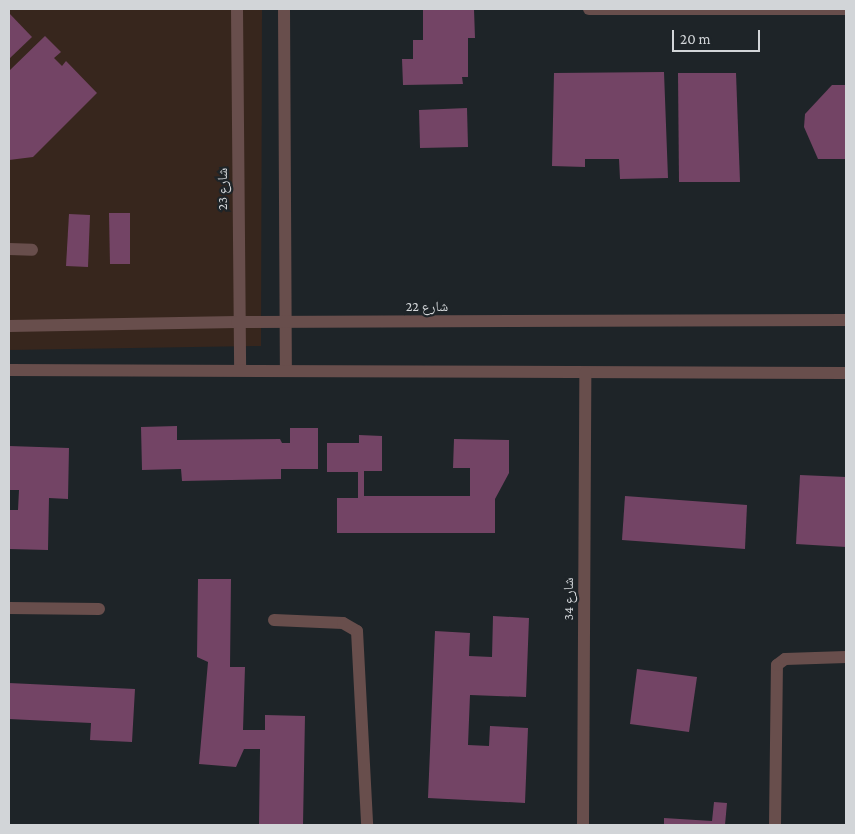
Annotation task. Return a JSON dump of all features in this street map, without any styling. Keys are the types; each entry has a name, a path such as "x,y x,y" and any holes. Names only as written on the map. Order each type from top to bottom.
{"street":[{"name":"شارع 23","path":"237,9 237,322 240,370"},
{"path":"284,9 286,369"},
{"path":"589,9 846,9"},
{"path":"9,249 32,250"},
{"name":"شارع 22","path":"9,326 237,322 846,320"},
{"path":"9,370 286,369 586,373 846,373"},
{"name":"شارع 34","path":"583,825 586,373"},
{"path":"9,608 98,609"},
{"path":"274,620 343,623 357,631 367,825"},
{"path":"775,825 777,665 785,659 846,657"}],"shaded area":[{"path":"9,9 262,9 261,346 9,350"}],"building":[{"path":"423,9 474,9 475,38 468,38 468,77 462,77 463,84 403,85 402,59 413,59 413,40 423,40"},
{"path":"9,13 32,37 9,59"},
{"path":"45,36 61,52 54,58 62,66 66,61 97,93 33,157 9,160 9,71"},
{"path":"664,72 668,178 620,179 619,159 585,159 585,167 552,166 554,73"},
{"path":"678,73 736,73 740,182 679,182"},
{"path":"832,85 846,85 846,159 818,159 804,127 805,114"},
{"path":"467,108 468,147 420,148 419,110"},
{"path":"109,213 130,213 130,264 110,264"},
{"path":"69,214 90,215 88,267 66,266"},
{"path":"177,426 177,440 280,439 282,443 290,443 290,428 318,428 318,469 281,469 281,479 182,481 181,469 142,470 141,427"},
{"path":"359,435 382,436 382,471 364,471 364,496 470,496 470,468 453,468 454,439 509,440 509,473 495,499 495,533 337,533 337,498 358,498 358,472 327,472 327,443 359,443"},
{"path":"9,446 69,448 68,499 49,498 48,550 9,549 9,510 18,510 19,490 9,490"},
{"path":"800,475 846,477 846,547 796,544"},
{"path":"625,496 747,505 745,549 622,540"},
{"path":"198,579 231,579 230,667 245,667 243,730 265,730 265,715 305,716 303,825 259,825 260,749 244,749 236,767 199,764 208,662 197,657"},
{"path":"493,616 529,618 526,697 470,695 468,745 489,746 490,726 528,728 525,803 428,798 435,631 470,633 469,656 492,657"},
{"path":"637,669 697,677 689,732 630,724"},
{"path":"9,683 135,689 132,742 90,740 91,723 9,719"},
{"path":"714,802 727,803 725,825 664,825 664,818 712,821"}]}
